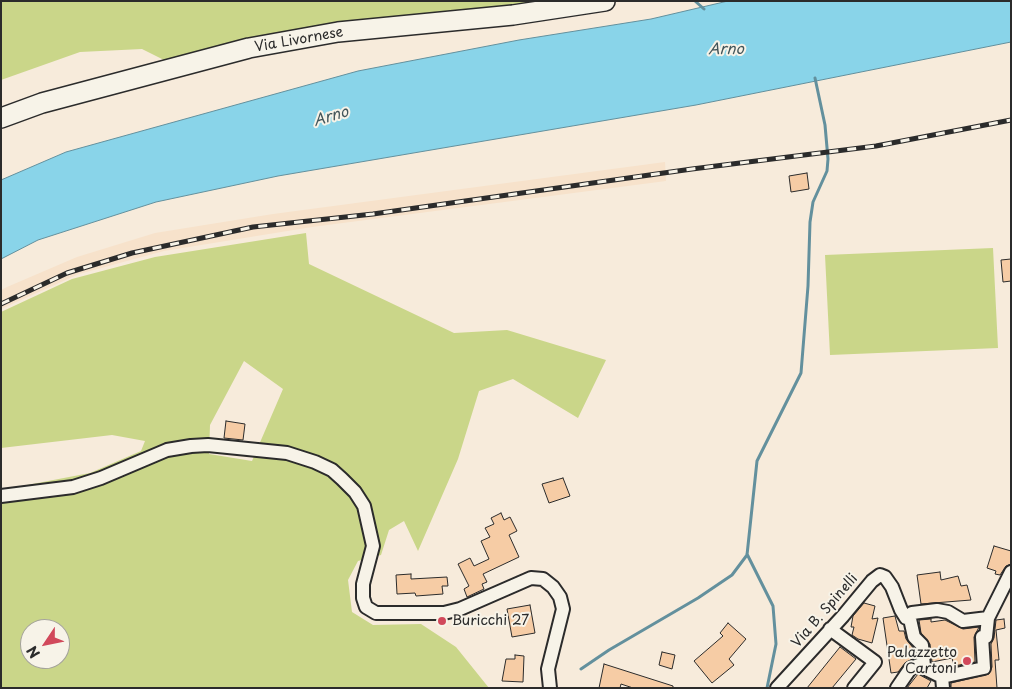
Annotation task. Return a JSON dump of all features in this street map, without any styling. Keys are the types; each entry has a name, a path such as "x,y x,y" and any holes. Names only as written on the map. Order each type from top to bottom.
{"main road":[{"name":"Via Livornese","path":"1,118 42,103 268,45 338,32 513,15 605,1"}],"street":[{"path":"1,496 73,487 100,478 167,450 191,446 208,445 286,453 315,462 332,470 355,492 364,506 373,546 363,584 363,598 366,607 376,613 444,612 460,609 532,578 543,579 553,587 560,597 563,609 548,669 550,688"},
{"path":"921,665 943,683 984,668 982,637 986,637 988,618 1011,572"},
{"name":"Via B. Spinelli","path":"777,688 872,581 880,575 885,576 906,618 910,619"},
{"path":"921,665 922,645 914,637 910,619 912,613 937,610 948,612 963,621 988,618"},
{"path":"830,629 876,662 854,688"},
{"path":"897,688 910,669 921,665"}],"shaded area":[{"path":"665,162 666,181 312,227 164,251 79,274 1,309 1,290 7,287 77,257 155,233 273,214"}],"green space":[{"path":"1,1 557,1 168,62 142,49 80,52 1,80"},
{"path":"306,233 309,264 454,333 507,330 606,360 578,418 513,379 479,391 458,459 418,551 404,521 389,530 381,555 358,561 348,580 352,612 373,625 421,624 456,647 489,688 1,688 1,490 90,473 141,451 145,441 112,435 1,448 1,312 72,279 155,257","holes":["244,361 283,389 252,461 209,454 210,425"]},
{"path":"993,248 998,348 830,355 825,255"}],"water":[{"name":"Arno","path":"728,1 1011,1 1011,42 696,105 278,176 156,202 38,240 1,259 1,180 66,152 358,71 519,40 651,19"}],"building":[{"path":"807,173 809,189 791,192 789,176"},
{"path":"1011,259 1011,281 1003,282 1001,260"},
{"path":"226,421 245,424 243,440 224,438"},
{"path":"563,478 570,496 549,503 542,484"},
{"path":"501,513 504,520 510,517 517,531 509,535 519,557 483,574 487,582 482,584 484,589 467,597 464,589 469,586 458,564 470,558 474,566 489,559 481,541 490,537 485,528 494,524 491,518"},
{"path":"994,546 1011,551 1011,564 1006,566 1000,575 995,574 996,571 987,568"},
{"path":"940,572 941,580 958,576 961,586 967,585 971,600 921,604 917,575"},
{"path":"411,574 411,579 447,577 448,586 442,586 443,594 416,596 415,593 397,594 396,575"},
{"path":"864,603 875,606 872,619 878,618 872,643 852,635 854,627 851,627 853,616"},
{"path":"530,605 535,633 512,637 507,609"},
{"path":"895,616 899,631 904,631 906,639 914,649 915,658 906,662 898,672 891,673 883,618"},
{"path":"931,619 931,622 945,620 963,629 979,627 974,637 975,662 954,666 952,658 932,662 930,644 921,633 919,620"},
{"path":"1004,619 1005,628 996,630 999,660 995,660 997,688 951,688 951,683 989,674 992,667 991,644 994,638 996,620"},
{"path":"728,623 746,639 729,659 734,665 712,683 694,661 723,636 720,633"},
{"path":"840,647 856,659 832,688 807,688"},
{"path":"662,652 675,655 672,669 659,665"},
{"path":"515,655 524,656 523,682 502,681 506,659 515,659"},
{"path":"604,664 673,686 673,688 633,688 621,684 620,688 599,688"},
{"path":"918,674 931,681 927,688 907,688"}],"waterway":[{"path":"695,1 704,9"},
{"path":"581,669 609,650 698,598 732,575 747,555 757,461 801,373 808,286 810,222 813,202 827,171 828,159 825,125 815,78"},
{"path":"747,554 773,606 776,644 767,688"}],"railway":[{"path":"1,304 67,273 132,253 253,227 373,214 692,169 876,146 1011,120"}],"place":[{"name":"Buricchi 27","path":"442,621"},
{"name":"Palazzetto Cartoni","path":"967,661"}]}
